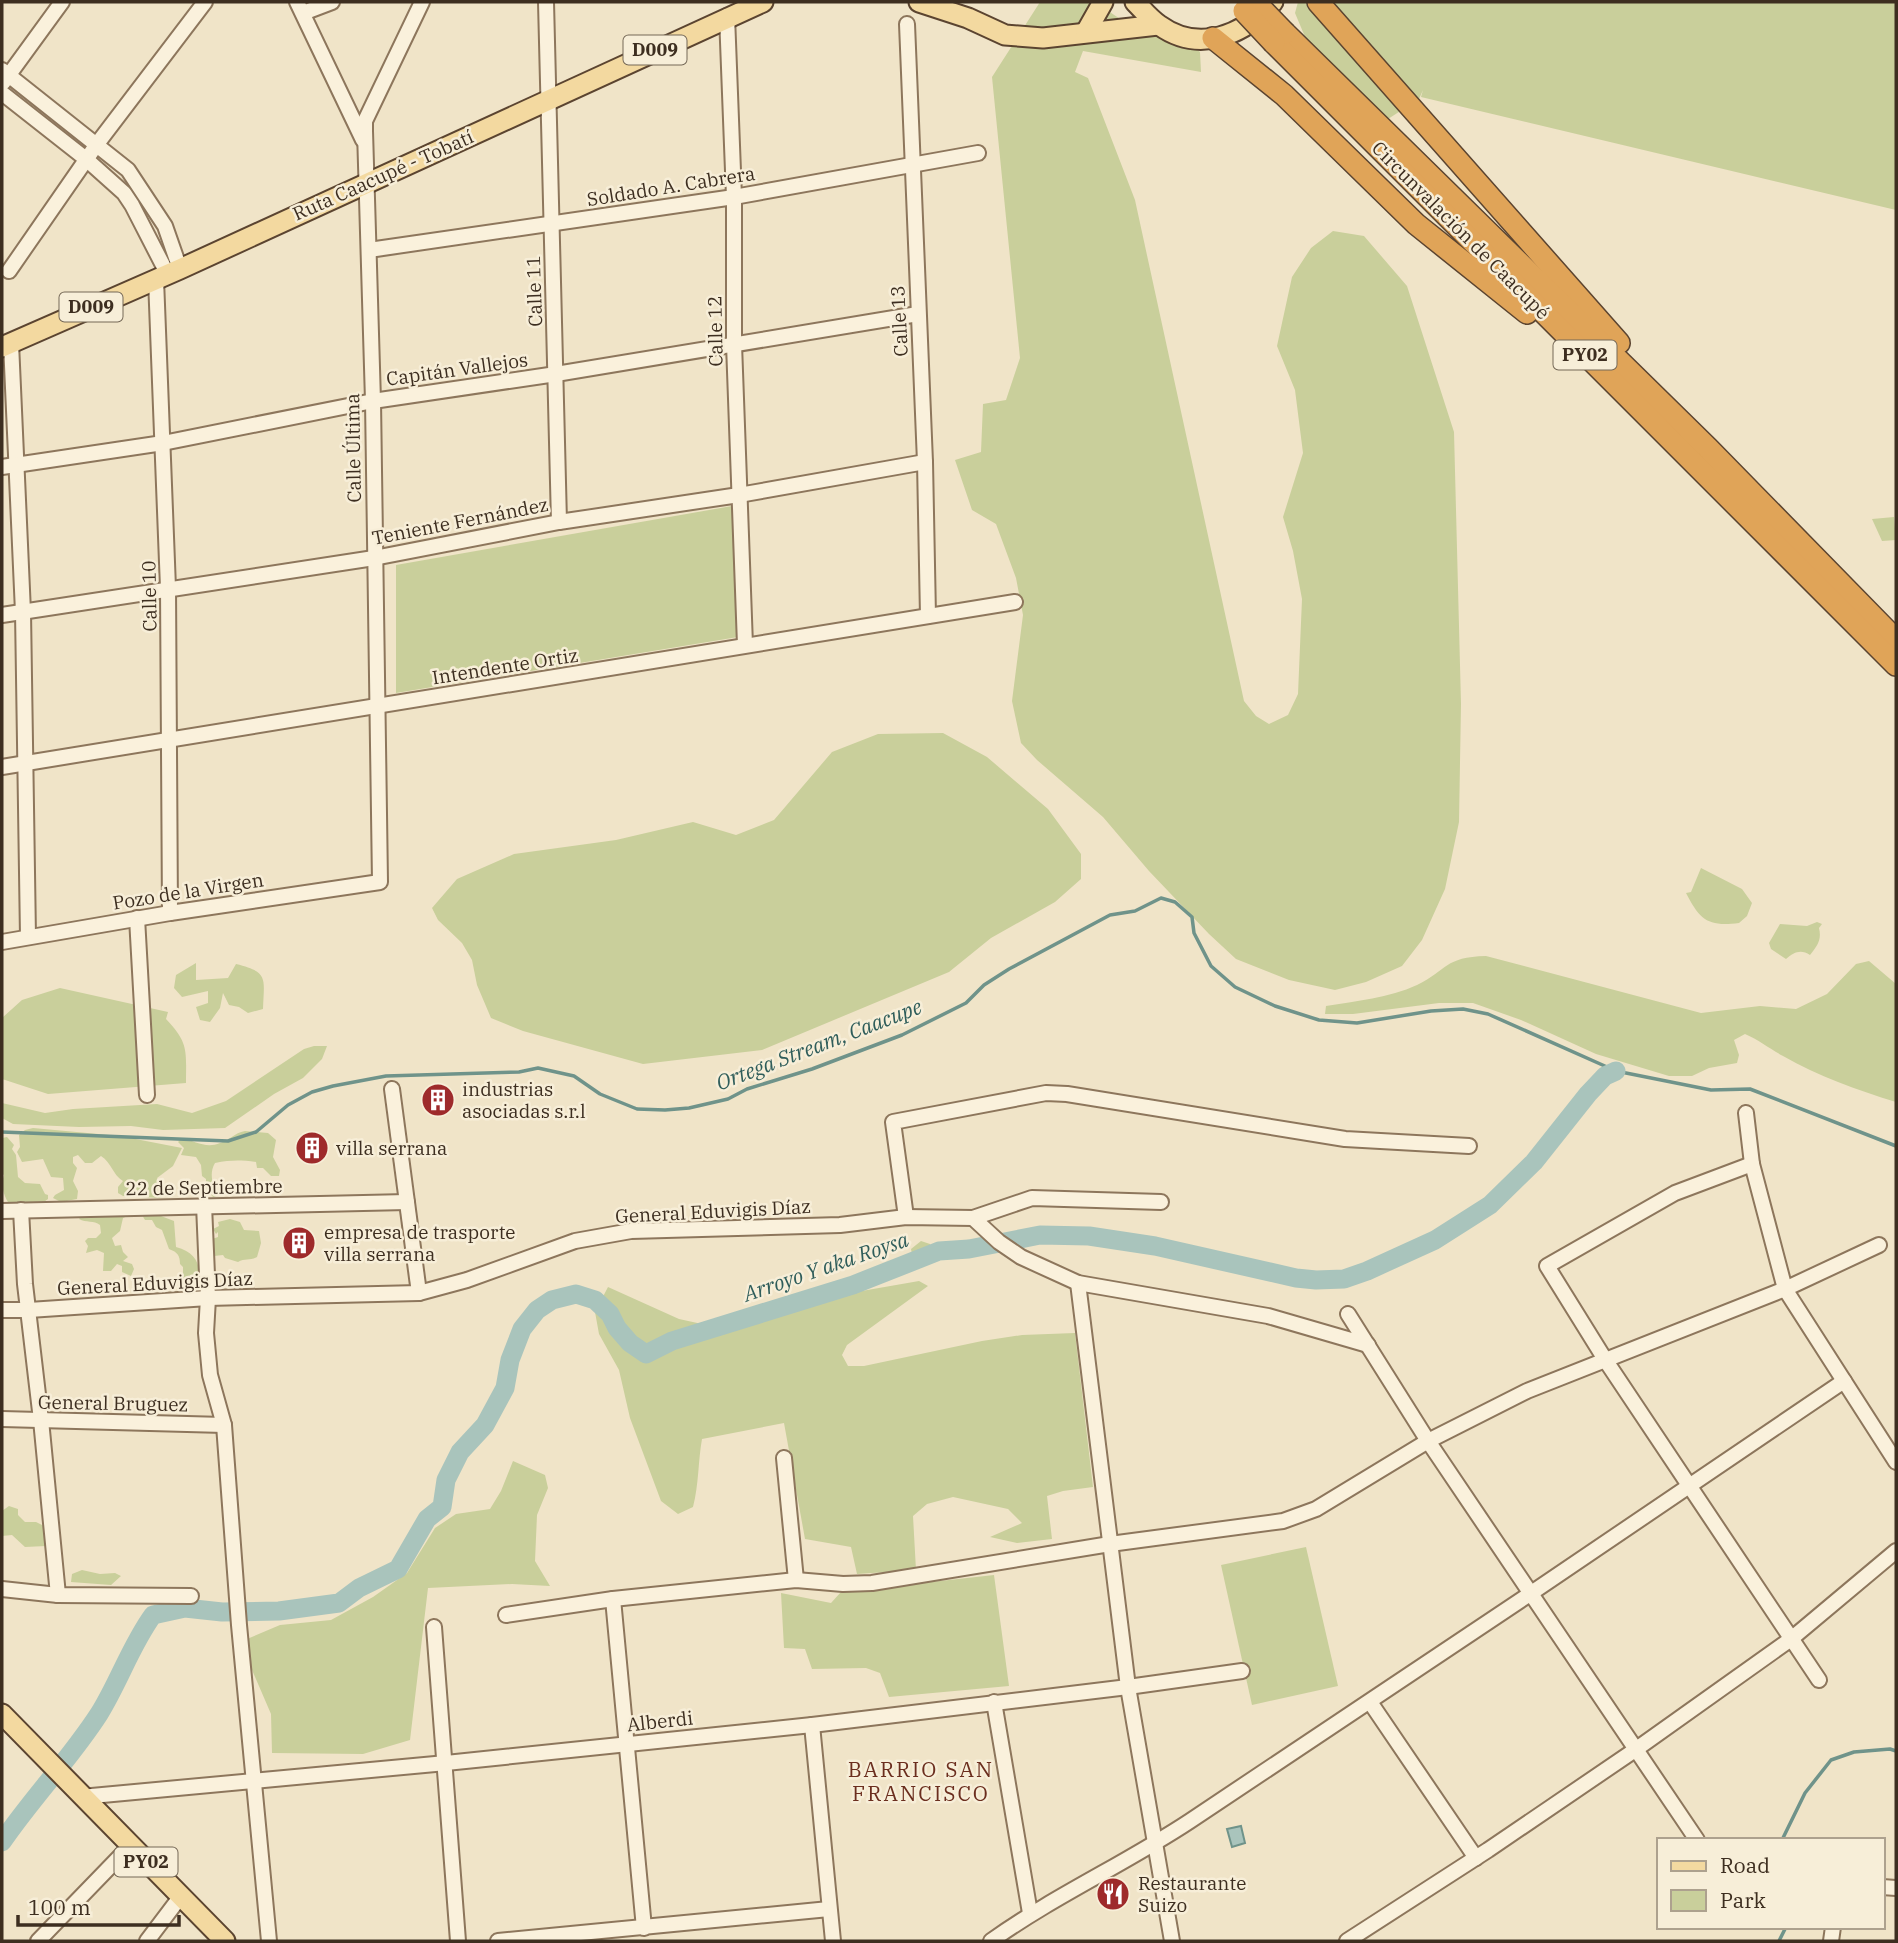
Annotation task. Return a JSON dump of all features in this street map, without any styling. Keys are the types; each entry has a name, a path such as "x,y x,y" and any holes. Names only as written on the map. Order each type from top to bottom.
{"highway":[{"path":"1318,2 1700,433 1709,448"},
{"name":"Circunvalación de Caacupé","path":"1244,5 1709,448 1896,640"},
{"path":"1213,38 1284,95 1416,224 1554,335 1576,346"},
{"name":"Circunvalación de Caacupé","path":"1279,38 1576,346 1896,665"}],"main road":[{"name":"Ruta Caacupé - Tobatí","path":"6,345 547,101 727,16 763,2"},
{"path":"919,2 968,18 1005,35 1044,38 1158,25"},
{"path":"1086,32 1103,2"},
{"path":"1135,2 1158,25 1177,34 1195,38 1213,38 1236,32 1257,20 1273,2"},
{"name":"PY02","path":"2,1714 225,1941"}],"street":[{"path":"62,2 4,77 97,144 135,178 165,226 167,274"},
{"path":"9,271 86,159 205,2"},
{"path":"332,2 300,8 366,146"},
{"name":"Calle Última","path":"380,882 373,401 365,121 422,2"},
{"name":"Calle 11","path":"546,2 559,522"},
{"name":"Calle 12","path":"727,16 734,197 734,344 745,645"},
{"name":"Calle 13","path":"907,24 925,462 928,616"},
{"path":"2,93 112,181 132,205 167,274"},
{"name":"Soldado A. Cabrera","path":"369,250 734,197 978,153"},
{"name":"Calle 10","path":"167,274 163,443 168,588 170,913"},
{"name":"Capitán Vallejos","path":"9,466 163,443 373,401 556,374 918,314"},
{"path":"6,345 9,466 23,612 28,937"},
{"name":"Teniente Fernández","path":"2,615 374,558 559,522 739,495 925,462"},
{"name":"Intendente Ortiz","path":"2,767 1015,602"},
{"name":"Pozo de la Virgen","path":"2,942 138,918 380,882"},
{"path":"138,918 147,1096"},
{"path":"392,1088 419,1293"},
{"path":"906,1217 893,1122 1046,1093 1067,1094 1345,1139 1469,1146"},
{"path":"1746,1113 1752,1164 1785,1289 1896,1462"},
{"path":"1752,1164 1675,1193 1547,1266 1606,1361 1819,1680"},
{"name":"General Eduvigis Díaz","path":"2,1310 208,1298 419,1293 467,1280 575,1241 631,1231 840,1225 906,1217 973,1218 1032,1198 1161,1202"},
{"name":"22 de Septiembre","path":"2,1211 407,1202"},
{"path":"204,1205 208,1298 206,1333 210,1375 224,1424 236,1597 269,1941"},
{"path":"21,1210 58,1595"},
{"path":"973,1218 999,1242 1021,1257 1078,1283 1268,1316 1368,1345"},
{"path":"506,1615 613,1599 796,1580 843,1584 872,1583 1110,1544 1283,1521 1316,1509 1428,1441 1527,1391 1785,1289 1879,1244"},
{"path":"1078,1283 1128,1687 1171,1941"},
{"path":"1348,1314 1428,1441 1696,1838"},
{"path":"991,1941 1030,1913 1156,1843 1531,1595 1844,1381"},
{"name":"General Bruguez","path":"2,1419 224,1424"},
{"path":"784,1458 796,1580"},
{"path":"1347,1941 1476,1858 1635,1750 1791,1639 1896,1551"},
{"path":"2,1589 58,1595 191,1595"},
{"path":"613,1599 644,1928"},
{"path":"434,1627 458,1941"},
{"name":"Alberdi","path":"74,1790 255,1779 446,1763 812,1725 1242,1671"},
{"path":"994,1702 1030,1913"},
{"path":"1370,1702 1476,1858"},
{"path":"812,1725 833,1941"},
{"path":"38,1941 130,1846"},
{"path":"147,1941 181,1896"},
{"path":"498,1941 829,1909"}],"green space":[{"path":"1040,2 1095,2 1129,25 1177,34 1200,52 1201,72 1083,51 1075,72 1088,78 1135,200 1244,701 1256,716 1269,724 1288,715 1298,694 1302,599 1283,517 1303,453 1295,390 1277,346 1292,277 1311,248 1333,231 1364,236 1407,286 1454,432 1461,704 1459,822 1445,889 1422,940 1402,966 1366,982 1335,990 1289,980 1236,959 1149,871 1103,817 1021,743 1012,701 1023,615 1016,578 996,524 972,510 955,460 981,452 983,404 1006,400 1020,358 992,77"},
{"path":"1298,2 1896,2 1896,210 1421,97 1423,90 1419,99 1388,119 1308,44 1295,13"},
{"path":"732,506 738,637 396,693 396,565"},
{"path":"1894,517 1896,540 1882,541 1872,519"},
{"path":"943,733 987,757 1048,809 1081,854 1081,879 1055,902 991,938 949,972 762,1050 643,1064 523,1031 491,1018 477,985 472,960 462,943 438,920 432,908 457,879 514,854 616,840 693,822 736,835 774,820 832,752 878,734"},
{"path":"1701,868 1742,889 1752,903 1747,916 1739,923 1712,922 1696,910 1686,893 1691,892"},
{"path":"1817,922 1822,924 1819,928 1819,939 1810,955 1798,952 1786,959 1771,949 1769,943 1780,924 1807,926"},
{"path":"1486,956 1701,1013 1760,1006 1796,1009 1827,994 1856,964 1869,961 1896,984 1896,1102 1810,1070 1745,1034 1734,1040 1739,1055 1737,1063 1709,1068 1692,1076 1669,1076 1596,1054 1521,1020 1473,1003 1439,1003 1353,1014 1325,1014 1326,1006 1395,993 1417,985 1454,962"},
{"path":"196,963 196,980 228,978 236,964 254,970 264,983 263,1009 248,1013 229,1005 223,993 220,1008 210,1022 200,1020 196,1007 208,1003 208,991 182,997 174,988 176,975"},
{"path":"60,988 168,1012 166,1019 179,1035 185,1048 186,1083 48,1094 2,1079 2,1018 22,1000"},
{"path":"327,1046 322,1059 303,1078 274,1094 225,1128 163,1130 131,1126 79,1127 13,1124 2,1118 2,1103 45,1113 157,1104 192,1113 226,1101 304,1049"},
{"path":"33,1128 120,1136 182,1148 173,1166 157,1178 165,1195 160,1198 123,1196 118,1193 118,1187 123,1181 105,1159 101,1156 92,1163 85,1163 78,1155 73,1157 77,1168 73,1181 78,1191 77,1199 61,1202 53,1198 64,1190 63,1178 51,1177 43,1159 22,1162 17,1152 20,1147 19,1135"},
{"path":"245,1131 268,1133 276,1140 273,1157 280,1170 279,1176 271,1176 263,1168 257,1168 256,1162 215,1163 212,1176 217,1196 213,1197 206,1188 206,1179 202,1176 201,1165 196,1157 181,1155 184,1148 178,1142 182,1138 215,1145"},
{"path":"7,1137 14,1145 12,1149 16,1155 18,1177 25,1183 40,1184 48,1195 45,1201 36,1204 22,1202 11,1206 9,1203 2,1183 2,1138"},
{"path":"84,1213 130,1215 123,1218 120,1231 112,1238 115,1246 121,1245 128,1257 123,1261 132,1264 134,1269 131,1276 122,1272 122,1266 117,1264 111,1271 103,1271 104,1253 97,1250 86,1253 88,1246 85,1241 88,1238 96,1238 101,1233 98,1223 79,1219"},
{"path":"153,1213 174,1221 176,1247 194,1257 199,1267 198,1288 190,1291 183,1284 183,1267 179,1256 169,1249 162,1230 156,1227 152,1220 145,1220 142,1215"},
{"path":"230,1219 240,1222 244,1230 259,1231 261,1243 257,1257 238,1262 223,1255 214,1256 212,1239 218,1237 218,1232 216,1234 213,1229 219,1226 218,1222"},
{"path":"921,1241 930,1244 930,1249 919,1257 912,1254 911,1249"},
{"path":"919,1281 928,1286 847,1345 842,1355 848,1366 864,1366 1022,1335 1075,1333 1093,1487 1047,1496 1052,1539 1017,1543 990,1537 1022,1523 1008,1509 953,1497 927,1504 913,1516 916,1570 857,1574 851,1547 805,1539 784,1423 702,1439 693,1507 678,1514 661,1501 630,1418 619,1370 599,1334 595,1312 608,1287 679,1319 702,1324 741,1324 833,1296"},
{"path":"513,1461 545,1475 548,1488 537,1515 535,1561 550,1586 512,1584 428,1588 410,1740 363,1754 272,1753 271,1714 240,1642 280,1625 331,1620 373,1597 407,1573 435,1528 456,1514 490,1509 501,1491"},
{"path":"9,1506 18,1509 18,1515 25,1522 36,1522 46,1527 46,1546 25,1547 12,1535 2,1536 2,1511"},
{"path":"1306,1547 1338,1686 1252,1705 1221,1565"},
{"path":"82,1570 121,1576 111,1585 71,1582 72,1574"},
{"path":"994,1575 1009,1686 889,1697 880,1673 866,1668 812,1669 805,1649 784,1648 781,1593 831,1603 841,1592"}],"water":[{"path":"1241,1826 1245,1843 1232,1847 1227,1829"}],"waterway":[{"name":"Ortega Stream, Caacupe","path":"2,1132 228,1141 256,1132 288,1105 312,1092 333,1086 386,1076 519,1072 538,1068 574,1076 600,1094 637,1109 689,1108 728,1099 747,1089 812,1069 902,1035 966,1003 984,985 1009,969 1110,915 1135,911 1161,898 1175,902 1192,917 1194,933 1211,966 1235,987 1275,1006 1319,1020 1357,1023 1431,1011 1463,1009 1488,1014 1616,1071 1711,1090 1750,1089 1896,1146"},
{"name":"Arroyo Y aka Roysa","path":"2,1842 99,1714 153,1615 185,1608 222,1612 279,1611 339,1603 359,1588 398,1569 427,1519 442,1507 446,1480 460,1452 485,1425 505,1388 510,1360 522,1329 537,1310 552,1300 576,1294 595,1300 610,1314 617,1328 630,1343 646,1354 672,1341 853,1285 939,1251 969,1249 1040,1235 1089,1236 1155,1246 1296,1278 1344,1279 1435,1240 1490,1205 1534,1162 1588,1094 1605,1076 1616,1071"},
{"path":"1783,1838 1805,1793 1831,1760 1854,1752 1890,1749 1896,1751"},
{"path":"1779,1941 1785,1929"}],"place":[{"name":"industrias asociadas s.r.l","path":"438,1100"},
{"name":"villa serrana","path":"312,1148"},
{"name":"empresa de trasporte villa serrana","path":"299,1243"},
{"name":"Restaurante Suizo","path":"1113,1894"}],"district":[{"name":"BARRIO SAN FRANCISCO","path":"921,1782"}]}
